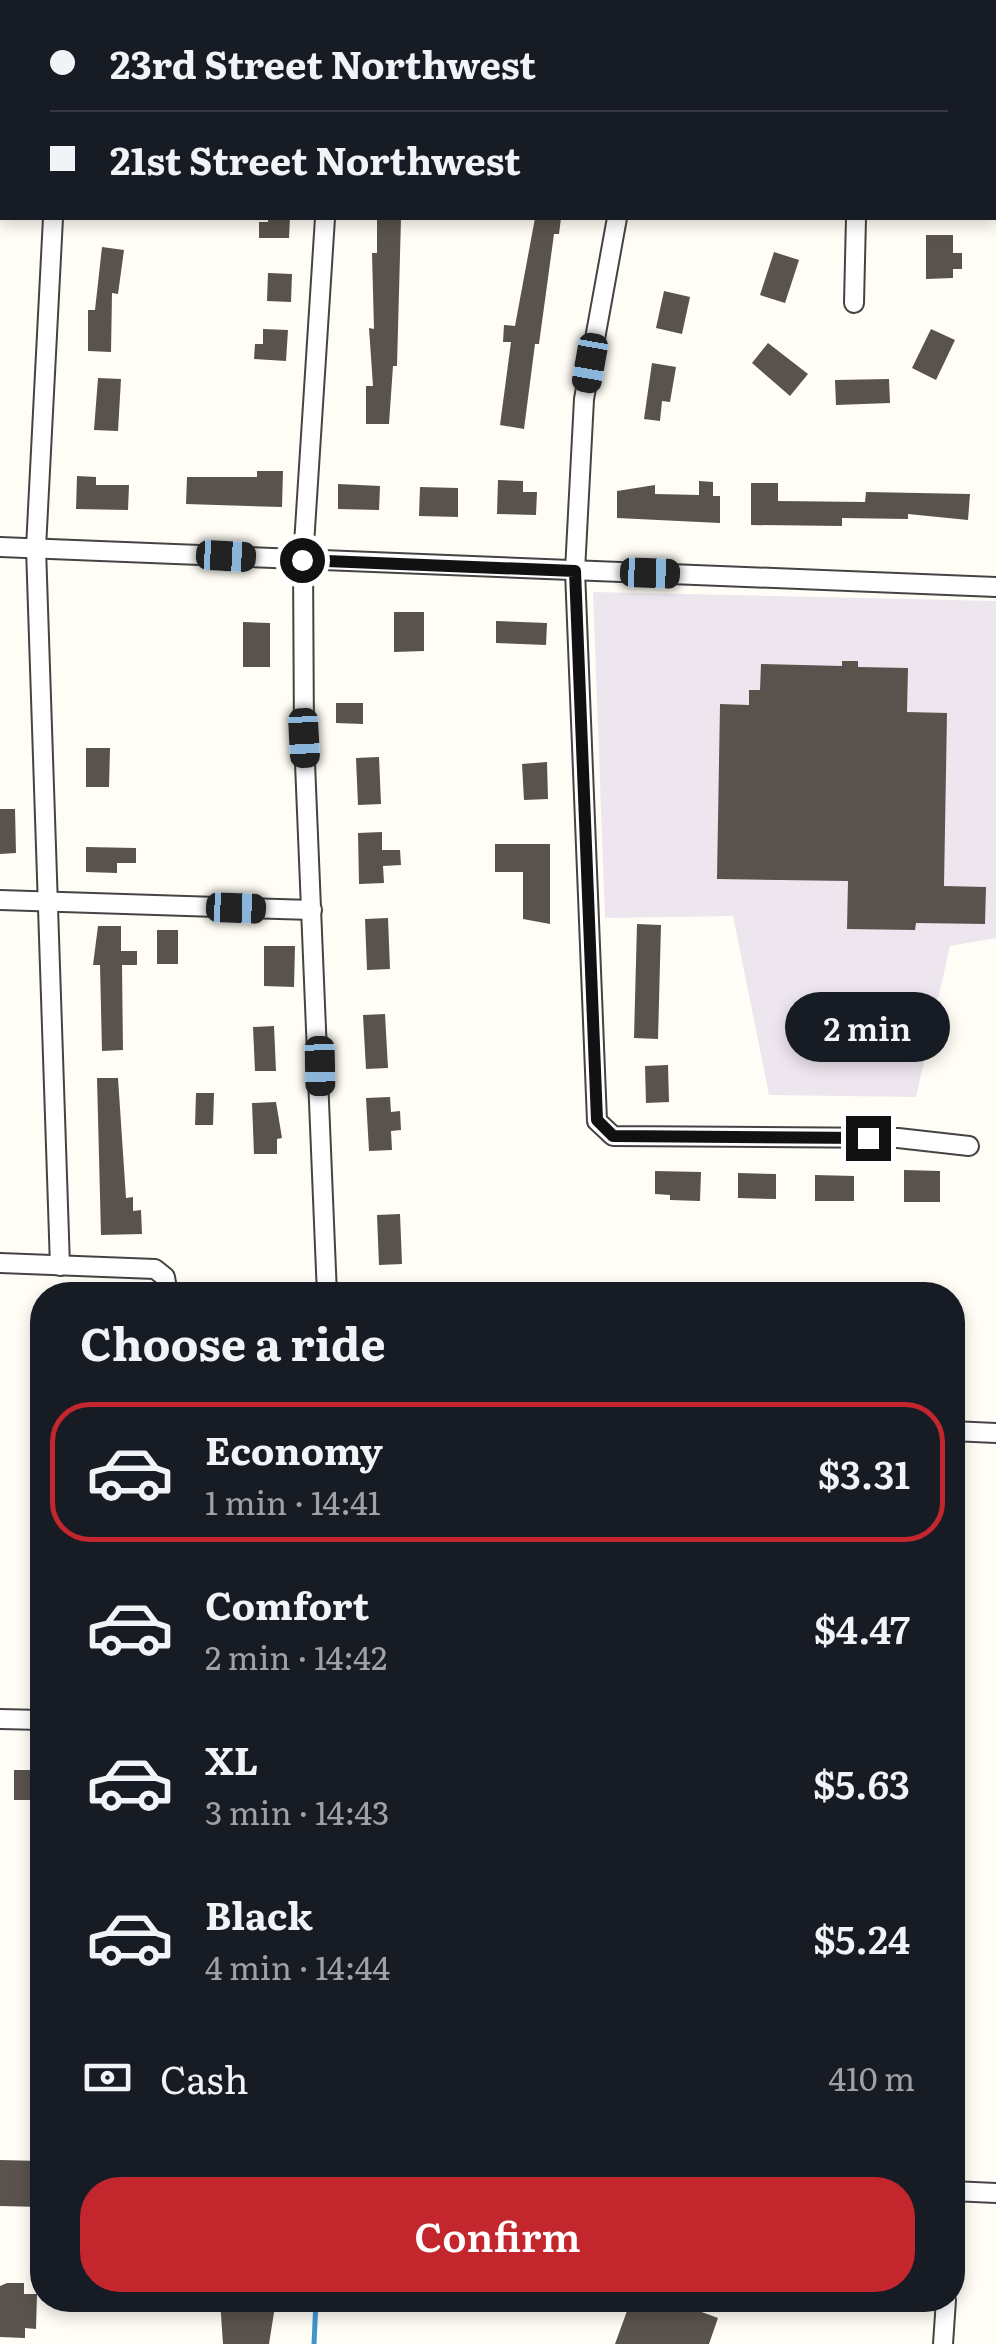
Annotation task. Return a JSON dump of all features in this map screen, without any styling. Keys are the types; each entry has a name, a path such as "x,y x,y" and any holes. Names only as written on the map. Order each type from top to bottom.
{"street":[{"path":"53,220 36,548 60,1266"},
{"path":"325,220 302,560 326,1282"},
{"path":"617,220 584,400 575,571 597,1120 604,1130 630,1136 898,1138 969,1146"},
{"path":"854,303 856,220"},
{"path":"0,547 996,587"},
{"path":"0,900 312,910"},
{"path":"0,1263 156,1270 166,1282"},
{"path":"965,1432 996,1433"},
{"path":"0,1719 30,1720"},
{"path":"965,2192 996,2193"},
{"path":"944,2344 945,2312"}],"shaded area":[{"path":"593,592 996,601 996,938 950,946 916,1097 769,1095 733,916 605,918"}],"building":[{"path":"290,220 289,238 259,238 259,222"},
{"path":"377,220 401,220 397,366 393,366 389,424 366,424 366,386 373,386 369,328 374,329 372,253 377,253"},
{"path":"535,220 561,220 559,234 554,234 524,429 500,425 511,342 503,342 504,325 515,326"},
{"path":"926,235 953,235 953,253 962,253 962,269 953,269 953,278 926,279"},
{"path":"102,247 124,250 118,294 112,293 111,352 88,351 88,310 95,310"},
{"path":"774,252 799,260 785,303 760,295"},
{"path":"268,273 292,274 291,302 267,301"},
{"path":"664,291 690,297 682,334 656,328"},
{"path":"263,329 288,330 286,361 254,359 255,344 263,344"},
{"path":"931,329 955,340 936,380 912,368"},
{"path":"768,343 808,374 790,396 752,363"},
{"path":"652,363 676,367 670,402 662,401 660,421 644,419"},
{"path":"98,378 121,379 118,431 94,430"},
{"path":"889,379 890,403 836,405 835,380"},
{"path":"257,471 283,471 282,507 186,504 187,477 257,477"},
{"path":"77,476 96,477 96,485 129,485 128,510 76,509"},
{"path":"498,480 523,481 523,492 537,492 536,515 497,514"},
{"path":"699,481 713,482 713,496 720,496 720,523 617,518 617,491 655,485 655,494 699,495"},
{"path":"751,483 778,483 778,501 865,502 866,492 970,494 968,520 908,514 908,519 842,518 842,526 751,525"},
{"path":"338,484 380,486 379,510 338,509"},
{"path":"420,487 458,488 458,517 419,516"},
{"path":"394,612 424,612 424,651 394,652"},
{"path":"496,621 547,623 546,645 496,643"},
{"path":"243,622 270,623 270,667 243,667"},
{"path":"842,661 858,661 858,667 908,668 907,712 947,713 944,886 986,887 985,924 916,923 915,930 847,929 848,881 717,879 720,704 749,705 749,690 760,690 761,664 842,666"},
{"path":"336,703 363,703 363,724 336,723"},
{"path":"86,748 110,748 109,787 86,787"},
{"path":"379,757 381,804 358,805 356,758"},
{"path":"547,762 548,799 524,800 522,764"},
{"path":"0,809 15,809 16,853 0,854"},
{"path":"382,832 382,850 400,850 401,865 383,866 384,883 359,884 358,833"},
{"path":"495,844 550,844 550,924 523,919 523,872 495,872"},
{"path":"86,847 136,848 136,863 117,863 117,873 86,872"},
{"path":"388,918 390,969 367,970 365,919"},
{"path":"637,924 661,925 658,1039 634,1038"},
{"path":"98,926 121,926 121,951 137,951 137,965 122,965 123,1050 102,1051 100,965 93,965"},
{"path":"157,930 178,930 178,964 157,964"},
{"path":"264,946 295,946 294,987 264,986"},
{"path":"385,1014 388,1068 366,1069 363,1015"},
{"path":"274,1026 276,1071 255,1071 253,1027"},
{"path":"668,1065 669,1102 646,1103 645,1066"},
{"path":"97,1078 118,1078 126,1198 133,1197 133,1211 141,1210 142,1234 101,1235"},
{"path":"196,1093 214,1093 213,1125 195,1125"},
{"path":"390,1097 391,1112 400,1111 401,1130 391,1131 392,1150 369,1151 366,1098"},
{"path":"276,1102 282,1138 277,1139 277,1154 254,1154 252,1103"},
{"path":"904,1170 940,1171 940,1202 904,1202"},
{"path":"655,1171 701,1172 700,1201 670,1200 670,1195 655,1194"},
{"path":"738,1173 776,1174 776,1199 738,1198"},
{"path":"815,1175 854,1176 854,1201 815,1201"},
{"path":"400,1214 402,1264 379,1265 377,1215"},
{"path":"14,1770 30,1770 30,1800 14,1800"},
{"path":"0,2160 30,2161 30,2207 0,2206"},
{"path":"24,2283 24,2294 30,2294 30,2312 36,2312 36,2329 25,2328 25,2338 0,2337 0,2286"},
{"path":"221,2312 274,2312 269,2344 223,2344"},
{"path":"627,2312 702,2312 718,2318 709,2344 615,2344"}],"waterway":[{"path":"314,2344 315,2312"}],"route":[{"path":"302,560 575,571 597,1120 613,1136 868,1138"}]}
